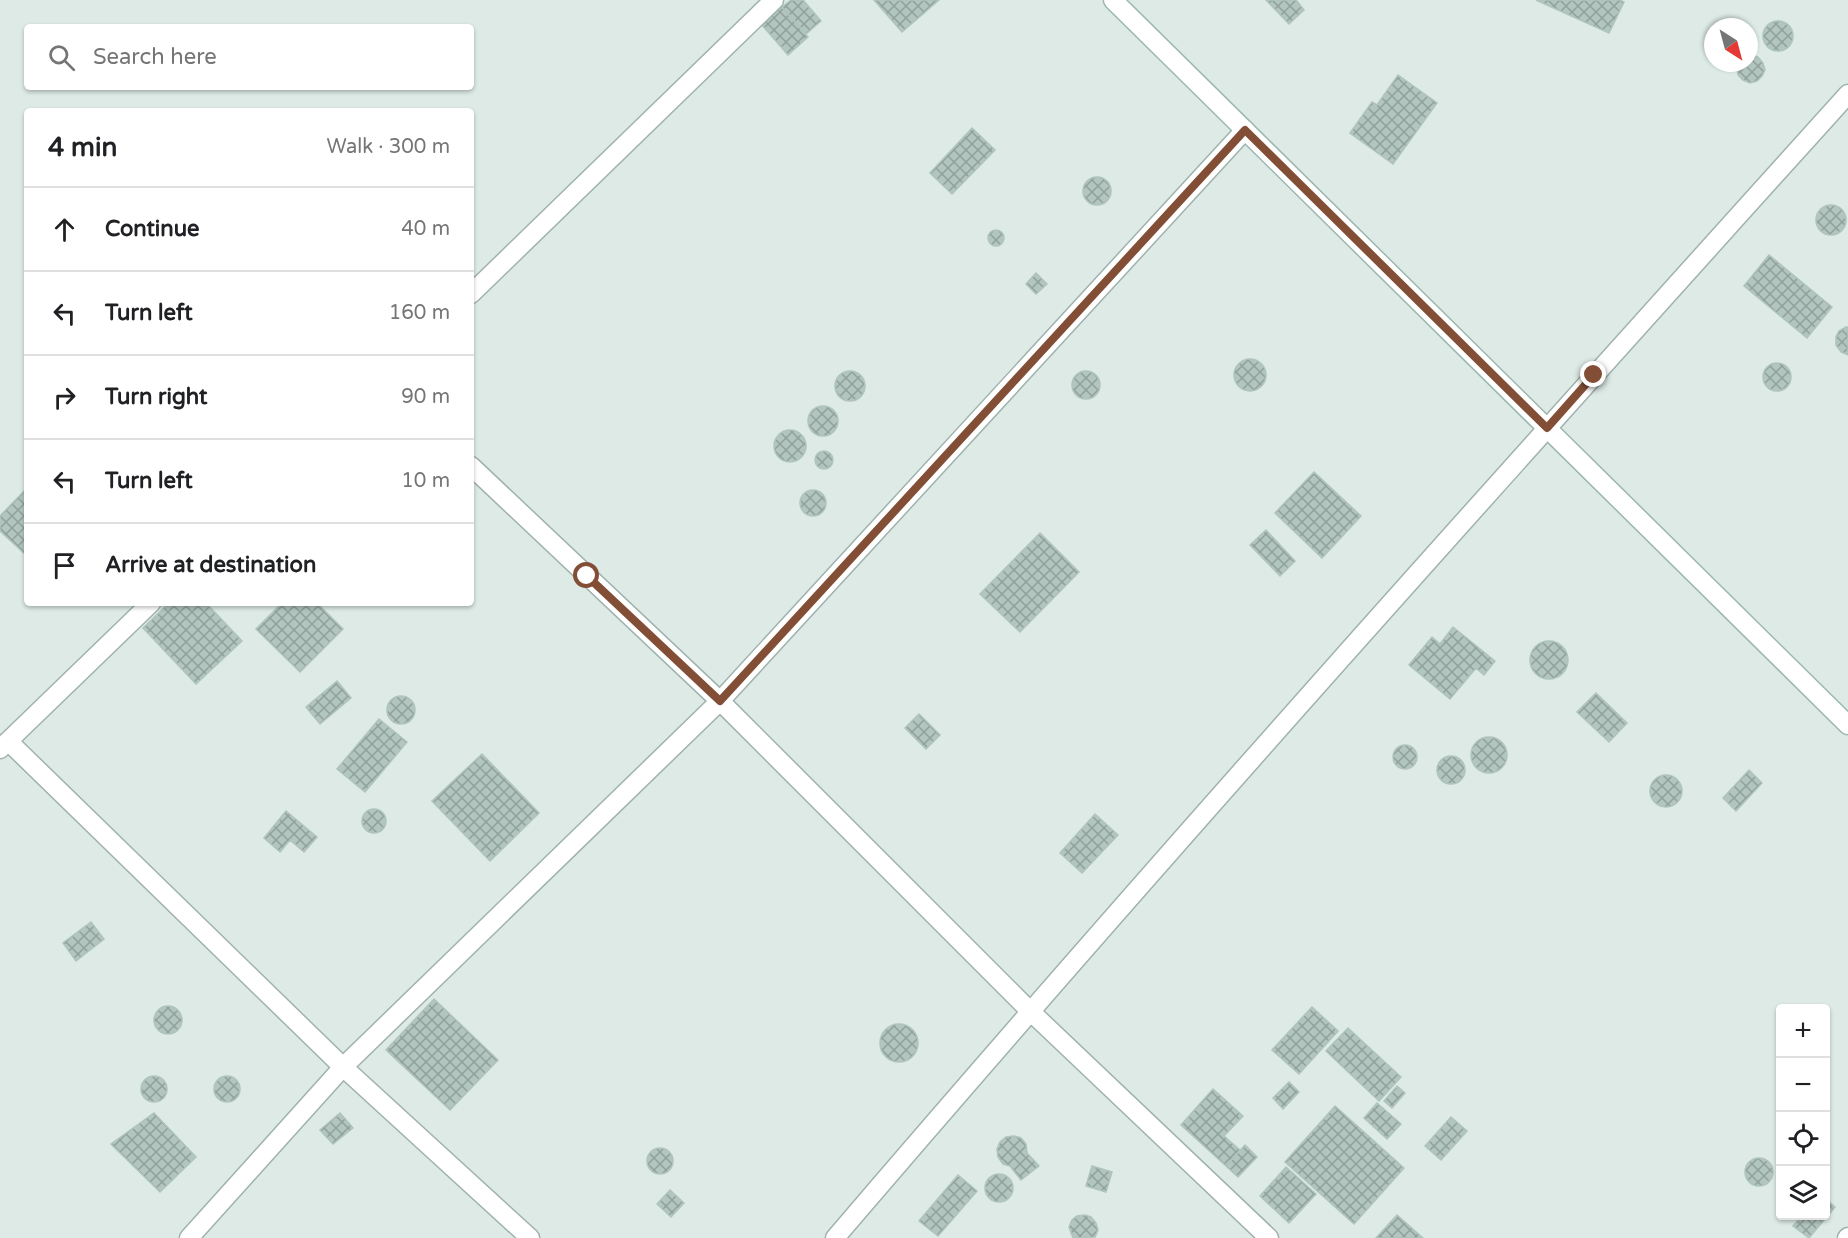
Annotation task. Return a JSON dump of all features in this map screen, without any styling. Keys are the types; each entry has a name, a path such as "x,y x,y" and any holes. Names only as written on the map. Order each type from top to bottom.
{"street":[{"path":"474,291 774,0"},
{"path":"1113,0 1848,725"},
{"path":"836,1238 1030,1011 1547,428 1848,94"},
{"path":"189,1238 343,1067 720,701 1245,130"},
{"path":"474,469 720,701 1030,1011 1269,1238"},
{"path":"148,606 4,745 343,1067 530,1238"}],"building":[{"path":"791,0 803,0 821,21 806,34 782,7"},
{"path":"874,0 939,0 902,32"},
{"path":"1266,0 1296,0 1304,10 1289,24"},
{"path":"1536,0 1620,0 1624,2 1609,33"},
{"path":"782,7 808,37 788,55 762,25"},
{"path":"1778,21 1784,22 1792,30 1792,42 1784,50 1778,51 1772,50 1764,42 1763,36 1764,30 1772,22"},
{"path":"1758,57 1763,63 1765,70 1757,81 1750,83 1738,75 1738,72 1758,72"},
{"path":"1398,75 1437,103 1393,164 1350,133 1372,102 1377,105"},
{"path":"972,128 995,150 952,194 930,173"},
{"path":"1097,177 1107,181 1111,191 1107,201 1097,205 1087,201 1083,191 1087,181"},
{"path":"1831,205 1842,209 1846,220 1842,231 1831,235 1820,231 1816,220 1820,209"},
{"path":"993,230 999,230 1004,238 1002,244 993,246 988,241 988,235"},
{"path":"1769,255 1832,307 1807,338 1744,286"},
{"path":"1036,273 1047,284 1036,294 1026,284"},
{"path":"1848,327 1848,355 1841,352 1836,345 1839,331"},
{"path":"1250,359 1261,364 1266,375 1261,386 1250,391 1239,386 1234,375 1239,364"},
{"path":"1777,363 1787,367 1791,377 1787,387 1777,391 1767,387 1763,377 1767,367"},
{"path":"850,371 861,375 865,386 861,397 850,401 839,397 835,386 839,375"},
{"path":"1086,371 1096,375 1100,385 1096,395 1086,399 1076,395 1072,385 1076,375"},
{"path":"823,406 834,410 838,421 834,432 823,436 812,432 808,421 812,410"},
{"path":"790,430 801,435 806,446 801,457 790,462 779,457 774,446 779,435"},
{"path":"820,451 828,451 833,456 831,467 820,469 815,464 815,456"},
{"path":"1314,472 1361,516 1322,558 1275,513"},
{"path":"813,490 822,494 826,503 822,512 813,516 804,512 800,503 804,494"},
{"path":"24,491 24,553 0,531 0,516"},
{"path":"1266,530 1295,561 1280,576 1250,545"},
{"path":"1040,533 1079,572 1020,632 980,594"},
{"path":"166,606 209,606 242,641 196,684 143,628"},
{"path":"279,606 320,606 343,629 300,672 256,629"},
{"path":"1453,627 1495,661 1484,675 1476,668 1450,699 1409,665 1432,637 1440,644"},
{"path":"1549,641 1563,646 1568,660 1563,674 1549,679 1535,674 1530,660 1535,646"},
{"path":"337,681 351,698 320,724 306,707"},
{"path":"1596,693 1627,723 1609,742 1577,712"},
{"path":"401,696 411,700 415,710 411,720 401,724 391,720 387,710 391,700"},
{"path":"919,714 940,735 926,749 905,728"},
{"path":"379,719 407,742 365,792 337,769"},
{"path":"1489,737 1502,742 1507,755 1502,768 1489,773 1476,768 1471,755 1476,742"},
{"path":"1400,745 1410,745 1417,752 1417,762 1410,769 1400,769 1393,762 1393,752"},
{"path":"482,754 539,813 490,861 432,801"},
{"path":"1451,756 1461,760 1465,770 1461,780 1451,784 1441,780 1437,770 1441,760"},
{"path":"1749,770 1762,783 1736,811 1723,798"},
{"path":"1666,775 1678,779 1682,791 1678,803 1666,807 1654,803 1650,791 1654,779"},
{"path":"374,809 383,812 386,821 383,830 374,833 365,830 362,821 365,812"},
{"path":"286,811 317,837 304,852 290,840 280,852 264,838"},
{"path":"1095,814 1118,835 1082,873 1060,853"},
{"path":"91,922 104,939 76,961 63,943"},
{"path":"434,999 498,1060 450,1110 386,1050"},
{"path":"168,1006 178,1010 182,1020 178,1030 168,1034 158,1030 154,1020 158,1010"},
{"path":"1312,1007 1338,1031 1299,1074 1272,1050"},
{"path":"899,1024 912,1030 918,1043 912,1056 899,1062 886,1056 880,1043 886,1030"},
{"path":"1348,1028 1401,1077 1379,1101 1326,1051"},
{"path":"154,1076 163,1080 167,1089 163,1098 154,1102 145,1098 141,1089 145,1080"},
{"path":"227,1076 236,1080 240,1089 236,1098 227,1102 218,1098 214,1089 218,1080"},
{"path":"1289,1082 1299,1092 1283,1109 1273,1098"},
{"path":"1397,1086 1405,1093 1392,1108 1384,1101"},
{"path":"1213,1089 1243,1116 1224,1136 1240,1150 1226,1166 1181,1125"},
{"path":"1377,1103 1401,1124 1387,1139 1364,1118"},
{"path":"1335,1106 1404,1168 1354,1224 1285,1162"},
{"path":"154,1113 196,1157 160,1192 111,1144"},
{"path":"340,1113 353,1128 333,1144 320,1130"},
{"path":"1451,1117 1467,1131 1441,1160 1425,1146"},
{"path":"1006,1137 1021,1138 1026,1144 1027,1153 1039,1166 1021,1180 1010,1166 1003,1164 998,1157 997,1149 1000,1142"},
{"path":"1245,1145 1257,1157 1238,1177 1226,1166"},
{"path":"660,1148 669,1152 673,1161 669,1170 660,1174 651,1170 647,1161 651,1152"},
{"path":"1759,1158 1769,1162 1773,1172 1769,1182 1759,1186 1749,1182 1745,1172 1749,1162"},
{"path":"1092,1166 1112,1172 1106,1192 1086,1186"},
{"path":"1286,1167 1316,1194 1289,1223 1260,1196"},
{"path":"999,1174 1009,1178 1013,1188 1009,1198 999,1202 989,1198 985,1188 989,1178"},
{"path":"958,1175 977,1191 938,1236 919,1221"},
{"path":"670,1190 684,1203 671,1217 657,1204"},
{"path":"1830,1203 1835,1207 1830,1213"},
{"path":"1397,1215 1423,1238 1376,1238"},
{"path":"1077,1216 1091,1217 1096,1223 1098,1230 1095,1237 1073,1238 1069,1227 1072,1220"},
{"path":"1798,1220 1824,1220 1809,1238 1793,1226"}],"route":[{"path":"587,576 720,701 1245,130 1547,428 1594,375"}]}
